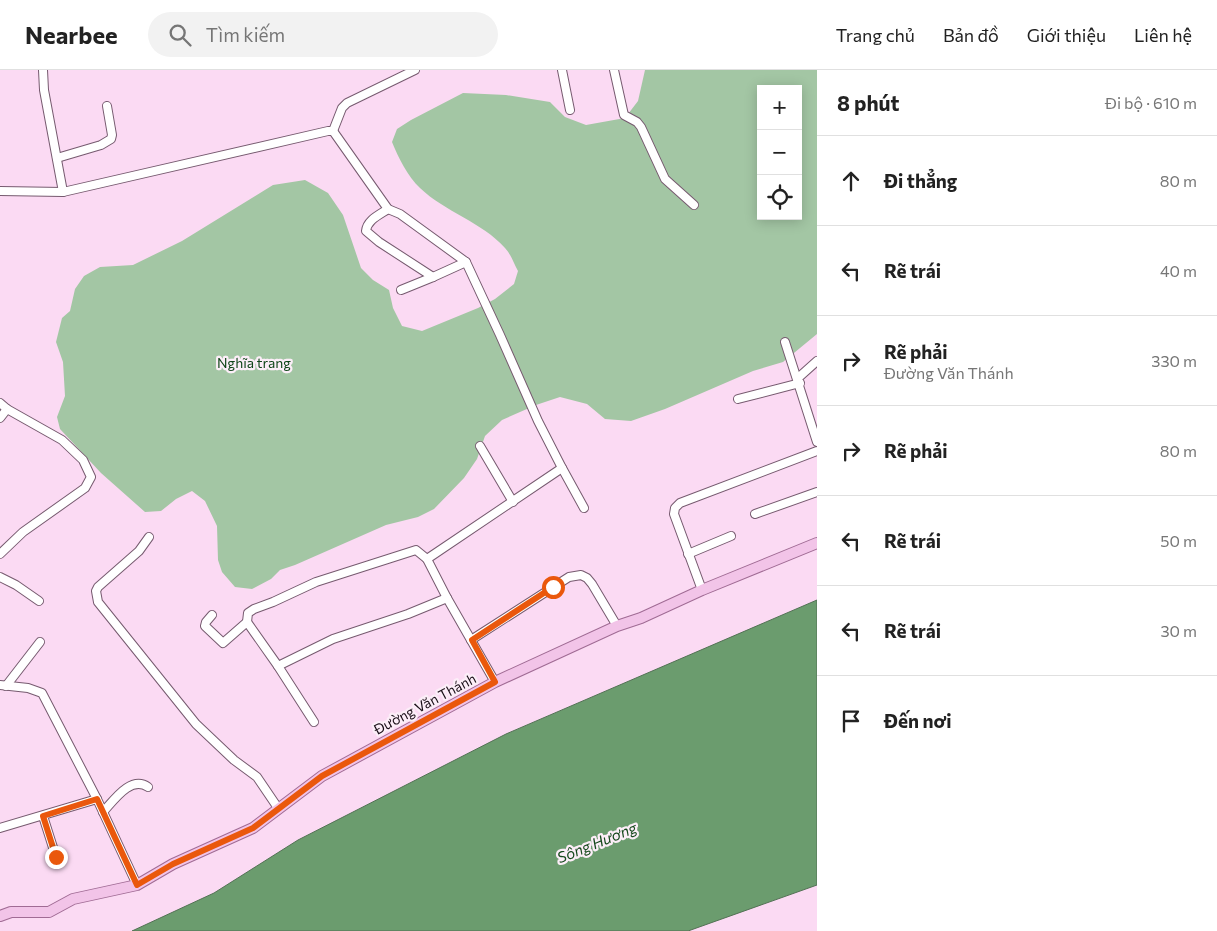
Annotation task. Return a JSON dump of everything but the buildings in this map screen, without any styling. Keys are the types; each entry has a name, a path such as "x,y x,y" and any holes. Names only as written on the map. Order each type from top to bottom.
{"main road":[{"name":"Đường Văn Thánh","path":"0,916 11,912 49,912 73,899 137,885 173,864 253,828 331,771 495,682 617,626 641,618 702,590 817,543"}],"street":[{"path":"43,70 44,90 63,192"},
{"path":"334,131 342,108 347,103 415,70"},
{"path":"562,70 570,110"},
{"path":"614,70 624,115 637,122 641,127 665,179 694,205"},
{"path":"57,158 101,145 111,140 112,135 107,106"},
{"path":"0,191 63,192 334,131"},
{"path":"334,131 388,209 400,214 466,262 538,421 584,508"},
{"path":"388,209 372,220 368,224 366,231 378,242 433,277"},
{"path":"401,290 466,262"},
{"path":"785,342 817,442"},
{"path":"738,399 799,381 817,361"},
{"path":"0,403 7,409 62,440 83,460 91,477 85,488 23,532 0,554"},
{"path":"0,418 7,409"},
{"path":"480,446 513,502"},
{"path":"702,590 674,514 675,508 680,503 817,451"},
{"path":"427,558 562,468"},
{"path":"755,514 817,492"},
{"path":"688,554 731,536"},
{"path":"149,537 139,552 98,587 96,596 98,602 196,724 234,760 257,778 278,808"},
{"path":"314,722 247,622 248,613 346,571 416,550 427,558 447,598 495,682"},
{"path":"472,640 553,587 575,575 582,575 592,584 617,626"},
{"path":"0,577 16,585 39,601"},
{"path":"278,666 333,639 408,614 447,598"},
{"path":"212,615 205,626 223,643 247,622"},
{"path":"3,686 40,642"},
{"path":"3,686 28,688 42,693 97,799 137,885"},
{"path":"103,812 118,795 134,784 142,783 148,787"},
{"path":"0,828 97,799"},
{"path":"43,816 56,857"}],"green space":[{"name":"Nghĩa trang","path":"645,70 817,70 817,334 783,362 753,371 665,409 631,421 605,419 587,404 560,397 536,405 502,420 485,436 477,459 464,478 434,509 418,517 386,525 280,570 271,579 252,589 235,587 222,572 218,560 217,526 205,501 192,491 176,499 161,511 145,512 101,473 60,429 57,417 65,396 63,362 56,342 62,318 70,311 75,289 84,276 100,267 133,265 182,241 273,185 305,180 328,193 343,215 361,268 373,280 389,290 393,308 402,326 422,331 495,299 514,284 518,271 507,250 496,239 441,204 420,188 411,178 392,142 397,129 463,93 506,95 550,102 565,117 586,125 625,118 638,101"}],"water":[{"name":"Sông Hương","path":"817,600 817,885 688,931 132,931 214,893 298,840 506,734"}],"route":[{"path":"56,857 43,816 97,799 137,885 173,864 253,828 322,776 495,682 472,640 553,587"}]}
